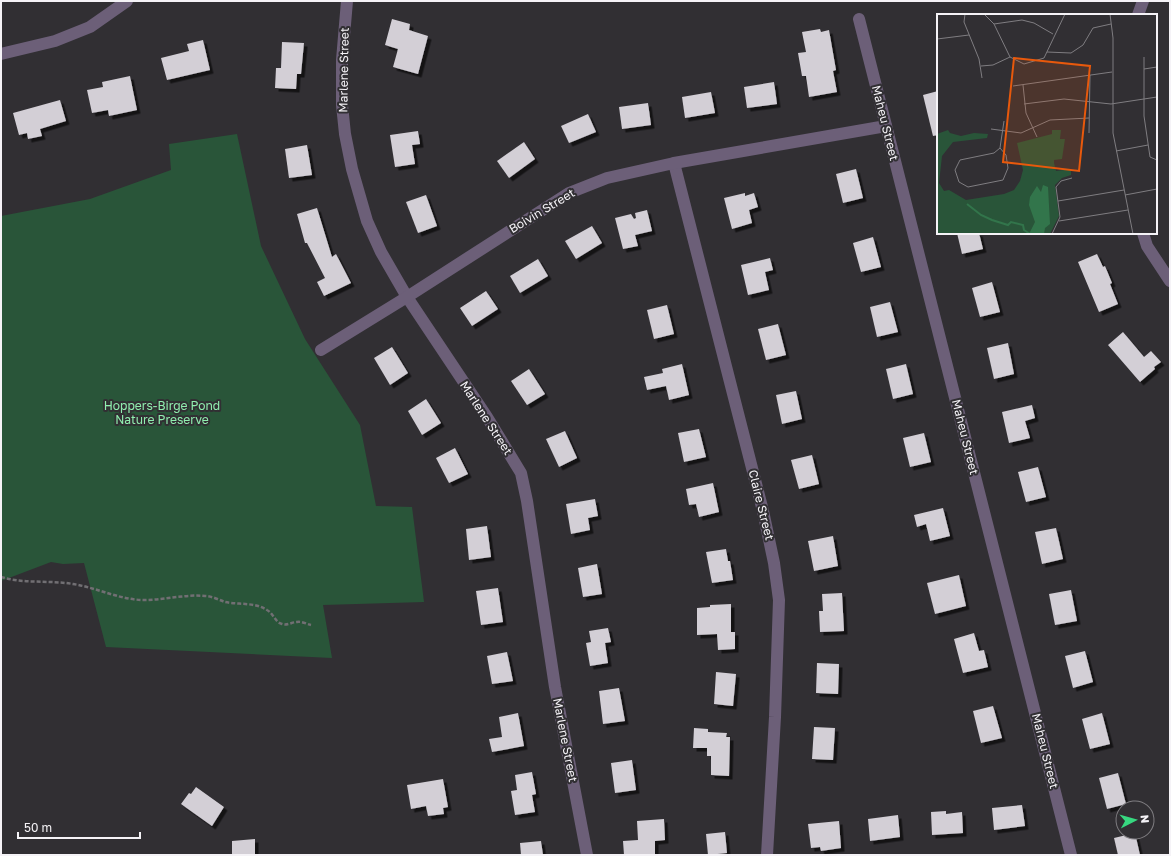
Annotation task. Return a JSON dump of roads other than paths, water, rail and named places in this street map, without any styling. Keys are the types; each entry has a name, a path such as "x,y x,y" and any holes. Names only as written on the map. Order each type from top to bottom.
{"street":[{"path":"1,54 55,41 90,27 127,1"},
{"name":"Marlene Street","path":"347,1 342,60 342,105 345,134 352,169 367,221 381,252 407,297 521,473 527,500 555,687 587,855"},
{"path":"1138,14 1143,1"},
{"name":"Maheu Street","path":"859,20 1071,855"},
{"name":"Boivin Street","path":"321,350 407,297 569,192 607,178 674,164 886,126"},
{"name":"Claire Street","path":"674,164 763,511 774,563 779,600 775,717 767,855"},
{"path":"1143,234 1147,246 1170,281"}],"park label":[{"name":"Hoppers-Birge Pond Nature Preserve","path":"162,413"}]}
